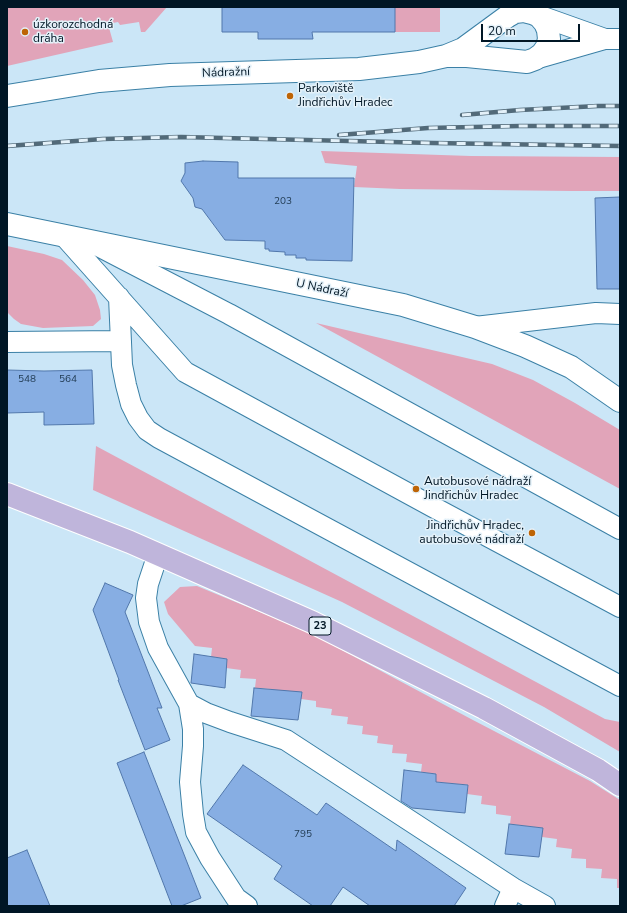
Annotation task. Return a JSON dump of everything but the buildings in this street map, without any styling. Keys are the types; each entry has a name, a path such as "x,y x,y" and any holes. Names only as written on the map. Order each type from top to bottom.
{"main road":[{"name":"23","path":"7,494 123,539 306,619 484,708 598,770 620,785"}],"street":[{"name":"Nádražní","path":"7,96 99,81 170,75 360,69 419,62 446,56 463,49 515,12 524,11 532,13"},
{"path":"532,13 539,16 545,23 548,30 549,39 542,54 535,59"},
{"name":"Nádražní","path":"446,56 467,56 527,62 535,59"},
{"name":"U Nádraží","path":"7,224 403,306 476,327 525,346 571,367 620,401"}],"lane":[{"name":"Nádražní","path":"532,13 612,39"},
{"name":"Nádražní","path":"535,59 612,39"},
{"path":"64,236 185,372 426,504 620,607"},
{"path":"88,241 229,314 620,530"},
{"path":"119,297 123,370 126,385 131,404 146,430 620,686"},
{"path":"476,327 596,313 620,314"},
{"path":"10,338 121,341"},
{"path":"158,554 148,584 146,598 149,622 158,648 189,704 193,729 190,782 196,832 210,858 236,898 247,906"},
{"path":"189,704 218,718 286,740 513,888 545,906"},
{"path":"504,906 513,888"}],"shaded area":[{"path":"7,7 167,7 145,32 141,32 139,22 120,25 118,22 108,24 113,42 7,66"},
{"path":"395,7 440,7 440,32 395,32"},
{"path":"321,151 471,156 620,157 620,191 400,189 354,187 357,166 325,163"},
{"path":"7,246 44,254 62,260 83,280 95,295 100,310 101,319 93,326 43,328 21,324 14,319 7,312"},
{"path":"316,323 492,364 533,380 620,430 620,489"},
{"path":"96,446 605,719 620,722 620,752 544,707 342,602 93,490"},
{"path":"197,586 308,632 590,781 620,800 620,888 617,888 617,879 601,878 602,869 586,868 586,859 571,858 572,849 556,847 557,839 542,837 542,828 510,824 511,816 496,814 496,806 481,804 482,796 467,794 468,785 436,782 436,774 421,772 422,764 406,762 407,754 392,753 393,745 377,743 378,736 362,734 363,726 347,724 348,717 331,715 332,709 316,707 316,701 301,699 271,689 255,688 256,679 240,678 241,670 226,668 227,659 211,657 212,648 195,646 168,614 164,602 180,587"}],"railway":[{"path":"462,115 520,110 620,106"},
{"path":"339,135 428,128 620,126"},
{"path":"7,146 103,139 181,137 620,146"}],"place":[{"name":"úzkorozchodná dráha","path":"25,32"},
{"name":"Parkoviště Jindřichův Hradec","path":"290,96"},
{"name":"Autobusové nádraží Jindřichův Hradec","path":"416,489"},
{"name":"Jindřichův Hradec, autobusové nádraží","path":"532,533"}]}
